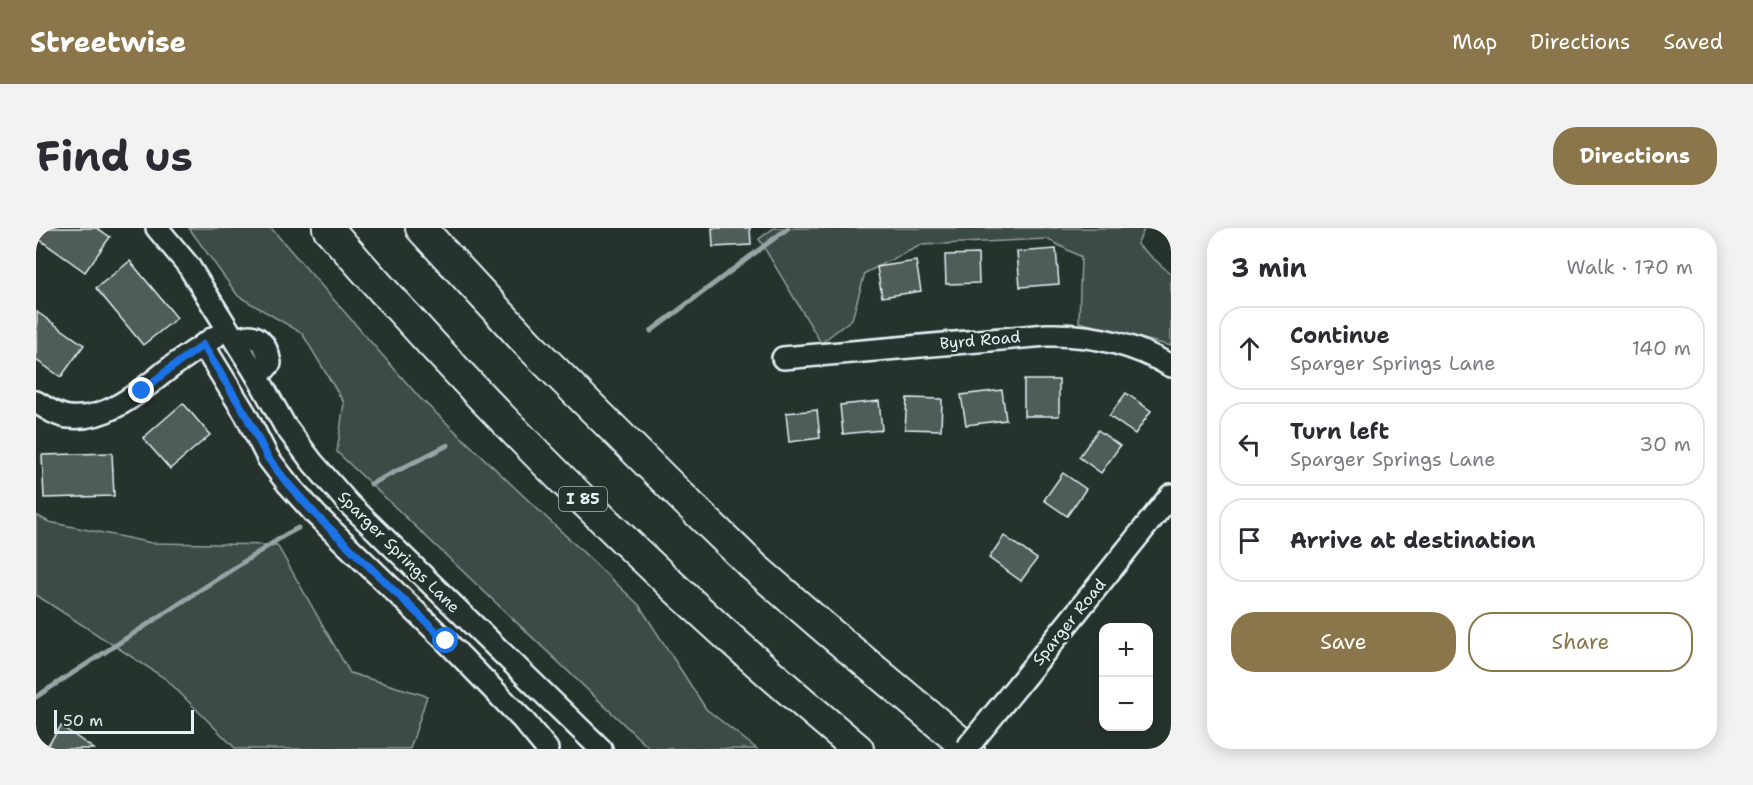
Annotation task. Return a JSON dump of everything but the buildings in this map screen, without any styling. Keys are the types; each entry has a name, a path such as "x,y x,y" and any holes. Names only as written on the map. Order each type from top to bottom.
{"highway":[{"name":"I 85","path":"328,228 539,456 714,623 858,749"},
{"path":"421,228 529,345 754,567 967,749"}],"street":[{"name":"Sparger Springs Lane","path":"157,228 188,265 256,374 285,426 313,463 348,503 601,749"},
{"name":"Byrd Road","path":"783,358 1069,334 1122,343 1171,366"},
{"path":"36,402 53,412 68,417 90,417 115,408 142,391 203,345 232,335"},
{"name":"Sparger Springs Lane","path":"203,345 246,415 268,458 288,484 316,515 523,720 547,749"},
{"name":"Sparger Road","path":"967,749 1171,495"}],"shaded area":[{"path":"189,228 271,228 419,397 639,605 706,709 757,749 650,749 337,452 344,403 302,333 238,296"},
{"path":"774,228 1145,228 1137,244 1171,274 1171,346 1079,322 1081,257 1047,239 921,245 865,273 852,319 821,343 759,239"},
{"path":"36,515 49,522 152,543 277,545 350,673 427,696 410,749 236,749 166,679 36,595"}],"waterway":[{"path":"651,331 788,228"},
{"path":"371,484 448,445"},
{"path":"36,697 298,528"}],"route":[{"path":"142,391 203,345 246,415 268,458 288,484 316,515 446,641"}]}
